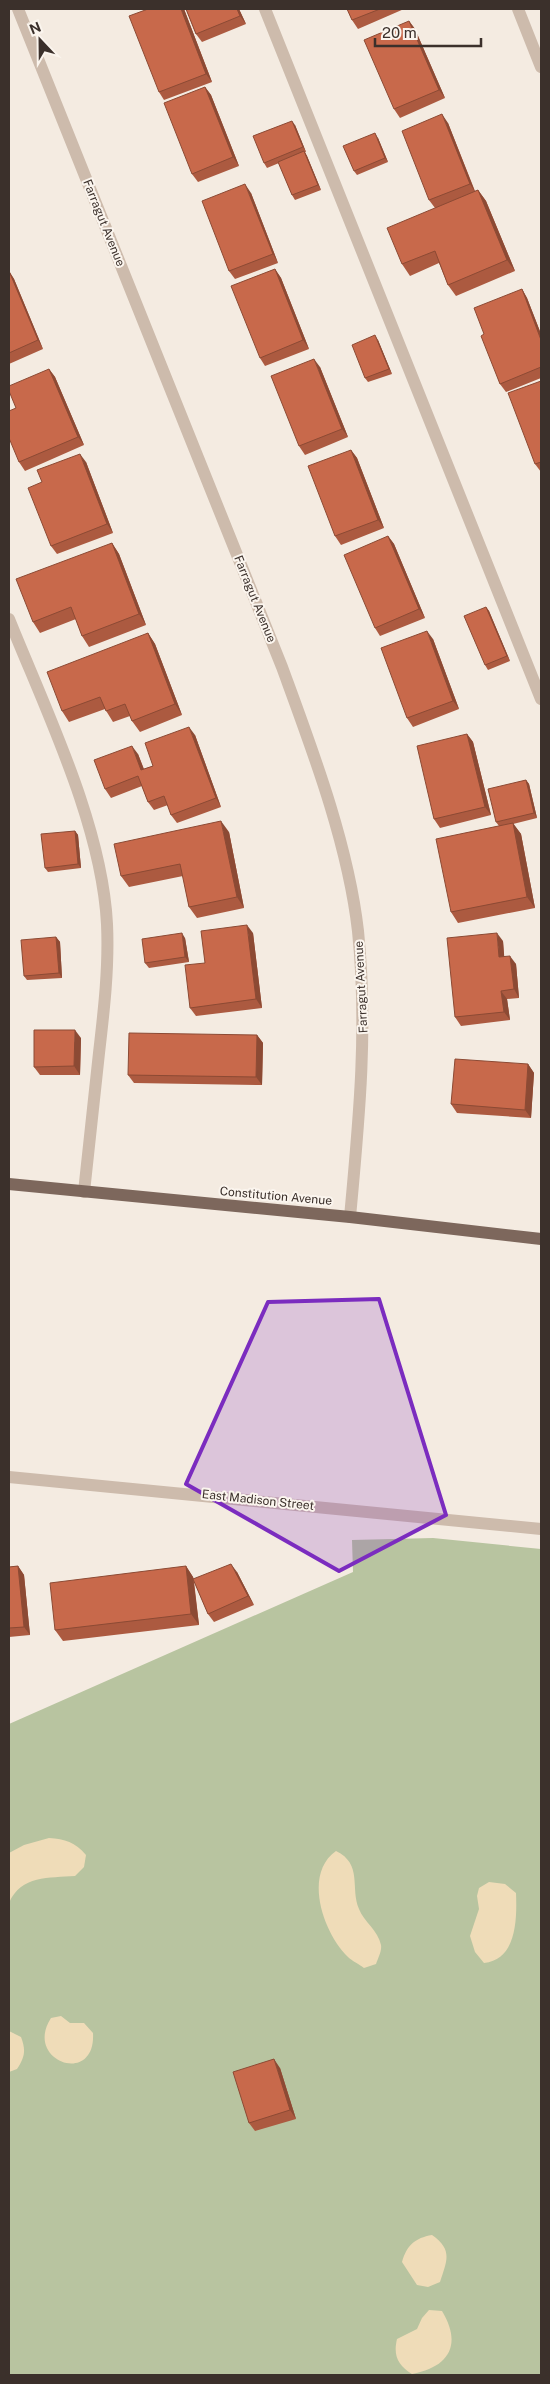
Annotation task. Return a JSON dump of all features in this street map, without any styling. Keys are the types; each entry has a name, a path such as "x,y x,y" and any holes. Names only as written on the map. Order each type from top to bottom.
{"main road":[{"name":"Constitution Avenue","path":"9,1184 350,1217 541,1239"}],"street":[{"name":"Farragut Avenue","path":"18,9 282,667 317,764 343,855 358,929 362,1003 363,1055 350,1217"},
{"path":"265,9 541,699"},
{"path":"518,9 541,67"},
{"path":"9,619 58,741 82,808 97,858 107,923 106,989 84,1192"},
{"name":"East Madison Street","path":"9,1477 44,1478 541,1529"}],"highlighted area":[{"path":"379,1299 446,1515 339,1571 186,1484 268,1302"}],"green space":[{"path":"433,1538 541,1549 541,2375 9,2375 9,1724 353,1572 352,1540"}],"sand":[{"path":"49,1838 65,1840 78,1847 86,1855 84,1867 75,1876 46,1878 28,1883 14,1894 9,1903 9,1853 24,1845"},
{"path":"336,1851 350,1863 353,1870 359,1909 377,1935 381,1945 376,1964 364,1968 350,1958 339,1946 331,1934 320,1904 320,1874 326,1861"},
{"path":"489,1882 505,1884 516,1893 516,1914 513,1936 509,1946 495,1960 484,1963 475,1952 470,1936 479,1909 477,1896 479,1888"},
{"path":"61,2016 70,2023 84,2023 93,2033 91,2050 84,2059 74,2063 63,2062 53,2056 46,2046 45,2033 51,2018"},
{"path":"9,2031 21,2037 24,2050 22,2061 17,2069 9,2072"},
{"path":"432,2235 439,2240 446,2251 445,2267 440,2282 428,2287 417,2285 402,2262 406,2251 412,2243"},
{"path":"429,2310 442,2311 448,2323 451,2334 449,2352 436,2366 412,2374 398,2360 396,2355 397,2339 417,2329 422,2318"}],"building":[{"path":"148,9 181,9 206,74 159,92 129,16"},
{"path":"186,9 237,9 240,16 196,34"},
{"path":"347,9 380,9 352,20"},
{"path":"409,21 439,90 394,109 364,40"},
{"path":"205,87 233,157 192,174 164,103"},
{"path":"442,114 470,184 429,200 402,131"},
{"path":"292,121 303,147 264,163 253,136"},
{"path":"375,133 385,158 354,171 343,146"},
{"path":"304,151 318,185 292,195 278,162"},
{"path":"245,184 273,254 229,271 202,201"},
{"path":"478,190 507,260 448,285 435,251 402,264 387,228"},
{"path":"275,269 303,340 260,358 231,286"},
{"path":"9,271 38,340 9,353"},
{"path":"522,289 541,340 541,367 500,384 481,336 484,334 474,308"},
{"path":"375,335 389,369 365,378 352,345"},
{"path":"314,359 342,429 299,446 271,376"},
{"path":"49,369 78,437 19,462 9,438 9,411 16,408 9,391 9,386"},
{"path":"541,381 541,462 535,464 508,393"},
{"path":"351,450 378,520 335,536 308,466"},
{"path":"80,454 107,524 51,546 28,488 42,482 37,470"},
{"path":"388,536 419,609 375,628 344,555"},
{"path":"112,543 139,614 82,636 71,607 33,622 16,579"},
{"path":"486,607 507,656 485,665 464,616"},
{"path":"427,631 453,701 407,718 381,648"},
{"path":"148,633 175,704 132,721 125,704 106,711 100,697 62,711 47,672"},
{"path":"189,727 216,798 171,815 164,796 148,802 138,776 105,789 94,760 132,746 141,770 153,766 145,743"},
{"path":"467,734 485,807 434,819 417,746"},
{"path":"526,780 534,813 496,822 488,789"},
{"path":"221,821 237,897 189,907 180,864 121,876 114,844"},
{"path":"513,823 527,897 451,912 436,839"},
{"path":"75,831 78,864 45,868 41,834"},
{"path":"247,925 256,999 190,1008 185,965 205,963 201,931"},
{"path":"182,933 185,957 145,963 142,939"},
{"path":"497,933 499,957 510,956 514,989 501,991 504,1012 455,1017 447,938"},
{"path":"56,937 59,973 24,976 21,940"},
{"path":"34,1030 75,1030 74,1066 34,1067"},
{"path":"129,1033 257,1035 256,1077 128,1075"},
{"path":"455,1059 528,1064 525,1110 451,1104"},
{"path":"231,1564 248,1596 208,1614 193,1579"},
{"path":"18,1566 24,1627 9,1628 9,1567"},
{"path":"186,1566 191,1614 55,1630 50,1583"},
{"path":"274,2059 290,2110 249,2123 233,2072"}]}
